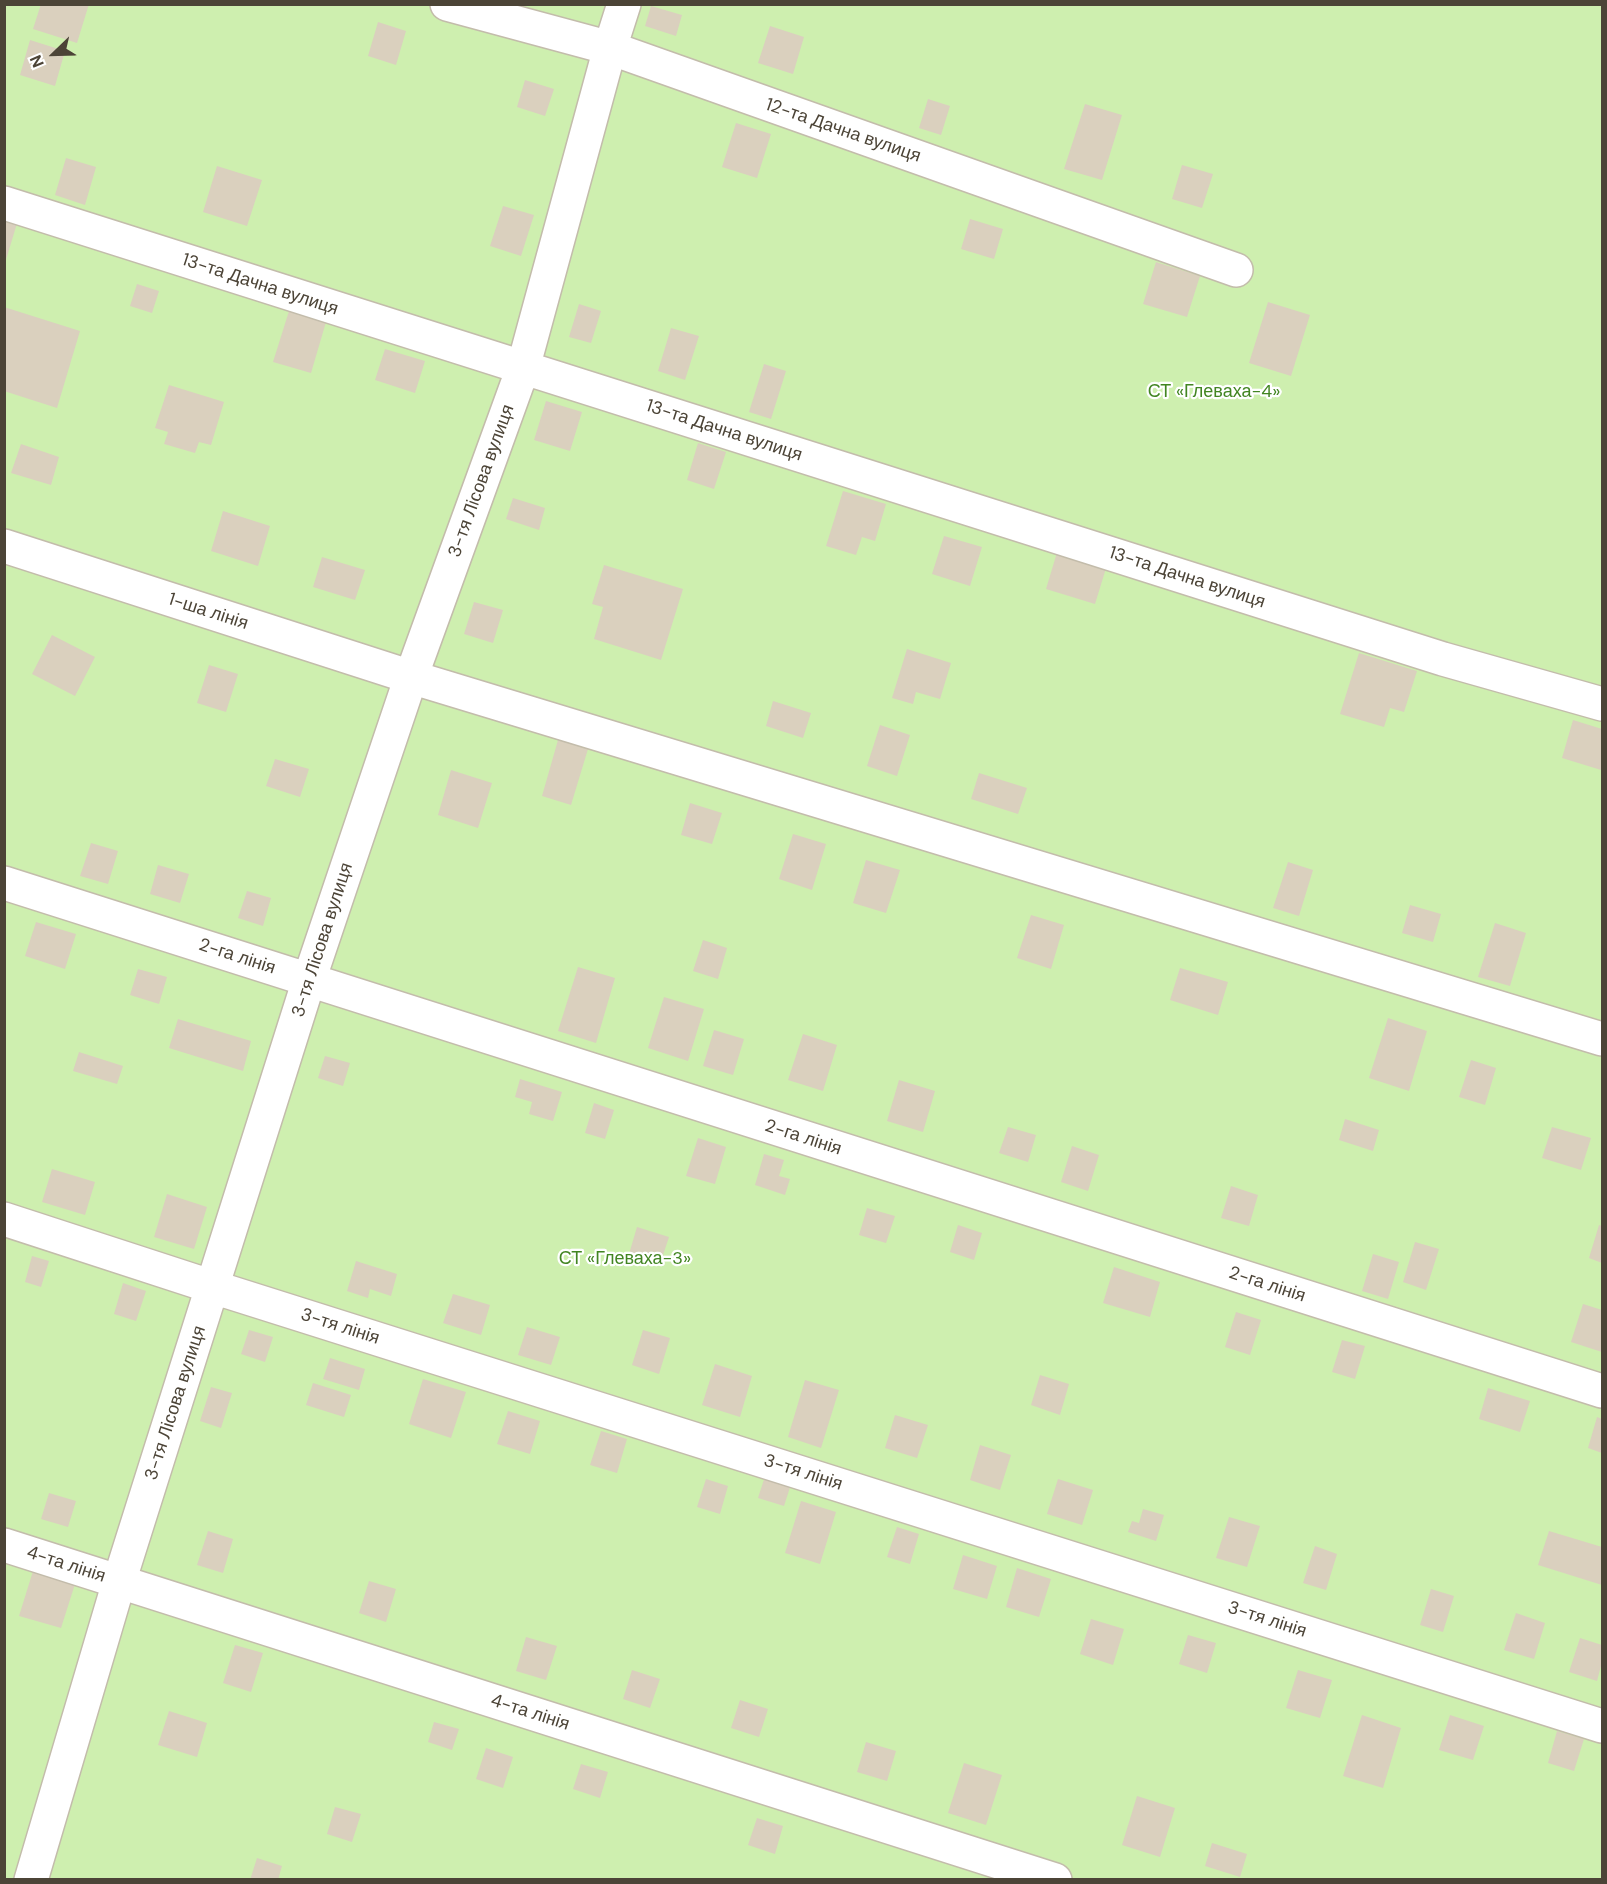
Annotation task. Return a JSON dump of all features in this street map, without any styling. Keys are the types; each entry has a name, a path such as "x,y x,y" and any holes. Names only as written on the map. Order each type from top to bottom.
{"street":[{"name":"12-та Дачна вулиця","path":"447,4 610,48 1236,270"},
{"name":"3-тя Лісова вулиця","path":"26,1877 309,981 411,677 523,368 624,4"},
{"name":"13-та Дачна вулиця","path":"4,203 1443,659 1602,704"},
{"name":"1-ша лінія","path":"4,546 411,677 1602,1039"},
{"name":"2-га лінія","path":"4,883 1602,1392"},
{"name":"3-тя лінія","path":"4,1219 1602,1726"},
{"name":"4-та лінія","path":"4,1545 1055,1880"}],"green space":[{"name":"СТ «Глеваха-3»","path":"5,5 1602,5 1602,1879 5,1880"}],"building":[{"path":"41,4 89,4 77,43 33,29"},
{"path":"651,6 682,15 676,36 645,26"},
{"path":"378,22 406,31 396,65 368,56"},
{"path":"770,26 804,37 793,74 758,63"},
{"path":"30,40 65,51 55,86 20,75"},
{"path":"525,80 554,89 545,116 517,107"},
{"path":"928,99 950,106 941,135 919,128"},
{"path":"1085,104 1122,115 1102,180 1064,169"},
{"path":"736,123 771,134 757,178 722,167"},
{"path":"66,158 96,167 85,205 55,195"},
{"path":"1182,165 1213,174 1202,208 1172,199"},
{"path":"217,166 262,180 247,226 203,212"},
{"path":"503,206 534,215 521,256 490,246"},
{"path":"4,216 18,220 5,263 4,262"},
{"path":"970,219 1003,229 994,259 961,249"},
{"path":"1156,262 1200,276 1187,317 1143,304"},
{"path":"137,284 159,291 152,313 130,306"},
{"path":"1268,302 1310,315 1291,376 1249,363"},
{"path":"579,304 601,311 591,343 569,337"},
{"path":"4,307 80,331 57,408 4,391"},
{"path":"289,311 326,322 311,373 273,362"},
{"path":"671,328 699,336 685,380 658,371"},
{"path":"385,349 425,361 415,393 375,380"},
{"path":"764,364 786,371 771,419 749,412"},
{"path":"169,385 224,402 211,445 199,442 195,453 164,444 168,432 155,428"},
{"path":"546,401 582,412 570,451 534,440"},
{"path":"698,443 726,452 714,489 687,480"},
{"path":"21,444 59,457 51,485 11,473"},
{"path":"843,491 886,504 875,541 862,537 856,555 826,546"},
{"path":"513,498 545,508 539,530 506,519"},
{"path":"223,511 270,526 258,566 211,551"},
{"path":"944,536 982,547 970,586 932,574"},
{"path":"1058,549 1107,565 1095,604 1046,589"},
{"path":"322,557 365,570 355,600 313,587"},
{"path":"604,565 683,589 661,660 594,639 603,607 592,604"},
{"path":"474,602 503,610 493,643 464,634"},
{"path":"52,635 95,657 75,696 32,674"},
{"path":"907,649 951,663 940,699 916,692 913,704 892,698"},
{"path":"1359,653 1417,671 1404,712 1390,708 1384,727 1340,714"},
{"path":"209,665 238,674 226,712 197,703"},
{"path":"773,701 811,713 803,738 766,726"},
{"path":"1573,720 1602,729 1601,770 1562,758"},
{"path":"880,725 910,735 897,776 867,766"},
{"path":"558,740 588,749 571,805 542,796"},
{"path":"275,759 309,769 300,797 266,786"},
{"path":"451,770 492,783 478,828 438,815"},
{"path":"979,773 1027,788 1018,814 971,799"},
{"path":"690,803 722,813 712,844 681,835"},
{"path":"793,834 826,844 812,890 779,879"},
{"path":"91,843 118,851 108,884 80,876"},
{"path":"866,860 900,870 886,913 853,903"},
{"path":"1288,862 1313,870 1299,916 1273,908"},
{"path":"158,865 189,874 180,903 150,894"},
{"path":"247,891 271,898 263,926 238,918"},
{"path":"1410,905 1441,914 1433,942 1402,933"},
{"path":"1031,915 1064,925 1051,969 1017,958"},
{"path":"36,922 76,934 65,969 25,956"},
{"path":"1495,923 1526,933 1510,986 1478,977"},
{"path":"703,940 727,948 718,979 693,971"},
{"path":"578,967 615,978 596,1043 558,1031"},
{"path":"1180,968 1228,982 1218,1015 1170,1000"},
{"path":"138,969 167,977 159,1004 130,995"},
{"path":"664,997 704,1009 688,1061 648,1048"},
{"path":"1388,1018 1427,1031 1409,1091 1369,1078"},
{"path":"178,1019 251,1041 243,1071 169,1048"},
{"path":"714,1030 744,1039 733,1075 703,1066"},
{"path":"803,1034 837,1045 823,1091 788,1080"},
{"path":"79,1052 123,1066 117,1084 73,1071"},
{"path":"325,1056 350,1063 343,1086 318,1078"},
{"path":"1471,1060 1496,1068 1485,1105 1459,1097"},
{"path":"520,1079 562,1092 553,1121 529,1114 532,1102 515,1097"},
{"path":"899,1080 935,1091 923,1132 887,1121"},
{"path":"594,1103 614,1110 605,1139 585,1133"},
{"path":"1345,1119 1379,1130 1373,1151 1339,1140"},
{"path":"1008,1127 1036,1135 1028,1162 999,1153"},
{"path":"1552,1127 1591,1138 1581,1170 1542,1158"},
{"path":"698,1138 726,1147 715,1184 686,1176"},
{"path":"1072,1146 1099,1155 1088,1191 1061,1182"},
{"path":"764,1154 784,1160 779,1176 790,1179 785,1195 755,1185"},
{"path":"52,1169 95,1182 85,1215 42,1202"},
{"path":"1231,1186 1258,1195 1249,1226 1221,1218"},
{"path":"167,1194 207,1207 194,1249 154,1237"},
{"path":"867,1208 895,1216 886,1243 859,1235"},
{"path":"958,1225 982,1233 974,1260 950,1252"},
{"path":"1599,1225 1602,1226 1602,1263 1589,1258"},
{"path":"637,1227 669,1237 660,1264 629,1254"},
{"path":"1415,1242 1439,1249 1426,1290 1403,1282"},
{"path":"1373,1254 1399,1262 1388,1299 1362,1291"},
{"path":"32,1256 49,1261 41,1287 25,1282"},
{"path":"356,1261 397,1274 391,1296 370,1289 368,1298 347,1291"},
{"path":"1114,1267 1160,1282 1150,1317 1103,1303"},
{"path":"123,1283 146,1291 136,1321 114,1314"},
{"path":"453,1294 490,1305 481,1335 443,1323"},
{"path":"1583,1304 1602,1310 1602,1352 1571,1342"},
{"path":"1236,1312 1261,1320 1250,1355 1225,1347"},
{"path":"527,1327 560,1337 551,1365 518,1355"},
{"path":"249,1330 273,1337 265,1362 241,1354"},
{"path":"643,1330 670,1338 659,1374 632,1365"},
{"path":"1342,1340 1365,1346 1355,1379 1332,1372"},
{"path":"330,1358 365,1369 359,1390 323,1379"},
{"path":"715,1364 752,1376 740,1417 702,1405"},
{"path":"1040,1375 1069,1384 1060,1415 1031,1405"},
{"path":"423,1379 466,1392 451,1438 409,1424"},
{"path":"805,1380 839,1390 821,1448 788,1437"},
{"path":"313,1383 351,1395 344,1417 306,1405"},
{"path":"211,1387 232,1393 221,1428 200,1421"},
{"path":"1488,1388 1530,1401 1520,1432 1479,1419"},
{"path":"508,1411 540,1421 530,1454 497,1444"},
{"path":"895,1415 928,1425 917,1458 885,1448"},
{"path":"1597,1417 1602,1419 1602,1453 1588,1448"},
{"path":"601,1431 627,1439 617,1473 590,1465"},
{"path":"980,1445 1011,1455 1000,1490 970,1480"},
{"path":"767,1470 793,1478 784,1506 758,1498"},
{"path":"706,1479 728,1486 720,1514 697,1507"},
{"path":"1058,1479 1093,1490 1082,1525 1047,1514"},
{"path":"49,1493 76,1501 68,1527 41,1519"},
{"path":"801,1501 836,1512 820,1564 785,1553"},
{"path":"1143,1509 1164,1515 1156,1541 1128,1532 1132,1521 1139,1523"},
{"path":"1229,1517 1260,1526 1247,1567 1216,1558"},
{"path":"897,1527 919,1534 910,1564 887,1557"},
{"path":"208,1531 233,1539 223,1573 197,1565"},
{"path":"1549,1531 1602,1547 1602,1585 1538,1565"},
{"path":"1315,1546 1337,1554 1326,1590 1303,1583"},
{"path":"963,1555 997,1566 987,1599 953,1589"},
{"path":"1017,1568 1051,1579 1039,1617 1006,1607"},
{"path":"33,1571 75,1584 61,1628 19,1616"},
{"path":"369,1581 396,1589 386,1622 359,1613"},
{"path":"1431,1589 1454,1596 1443,1632 1420,1625"},
{"path":"1516,1613 1545,1623 1534,1659 1504,1650"},
{"path":"1091,1619 1124,1629 1113,1665 1080,1654"},
{"path":"1188,1635 1216,1643 1207,1673 1179,1664"},
{"path":"526,1637 557,1646 546,1680 516,1671"},
{"path":"1580,1638 1602,1645 1602,1662 1597,1681 1569,1672"},
{"path":"235,1645 263,1653 251,1692 223,1683"},
{"path":"632,1670 660,1679 650,1708 623,1699"},
{"path":"1298,1670 1332,1680 1320,1718 1286,1708"},
{"path":"740,1700 768,1709 759,1737 731,1728"},
{"path":"169,1711 207,1723 197,1757 158,1745"},
{"path":"1362,1715 1401,1728 1383,1788 1343,1776"},
{"path":"1450,1715 1484,1726 1473,1760 1439,1750"},
{"path":"434,1722 459,1729 452,1750 428,1742"},
{"path":"1557,1731 1584,1739 1574,1771 1548,1763"},
{"path":"866,1742 896,1751 887,1781 857,1772"},
{"path":"486,1748 513,1757 503,1788 476,1779"},
{"path":"964,1763 1002,1775 986,1825 948,1813"},
{"path":"581,1764 608,1772 600,1798 573,1789"},
{"path":"1137,1796 1175,1808 1160,1857 1122,1845"},
{"path":"335,1807 361,1814 352,1842 327,1834"},
{"path":"757,1818 783,1826 775,1854 748,1845"},
{"path":"1212,1843 1247,1854 1240,1877 1205,1866"},
{"path":"257,1858 282,1866 278,1880 250,1880"}],"park label":[{"name":"СТ «Глеваха-4»","path":"1214,392"}]}
